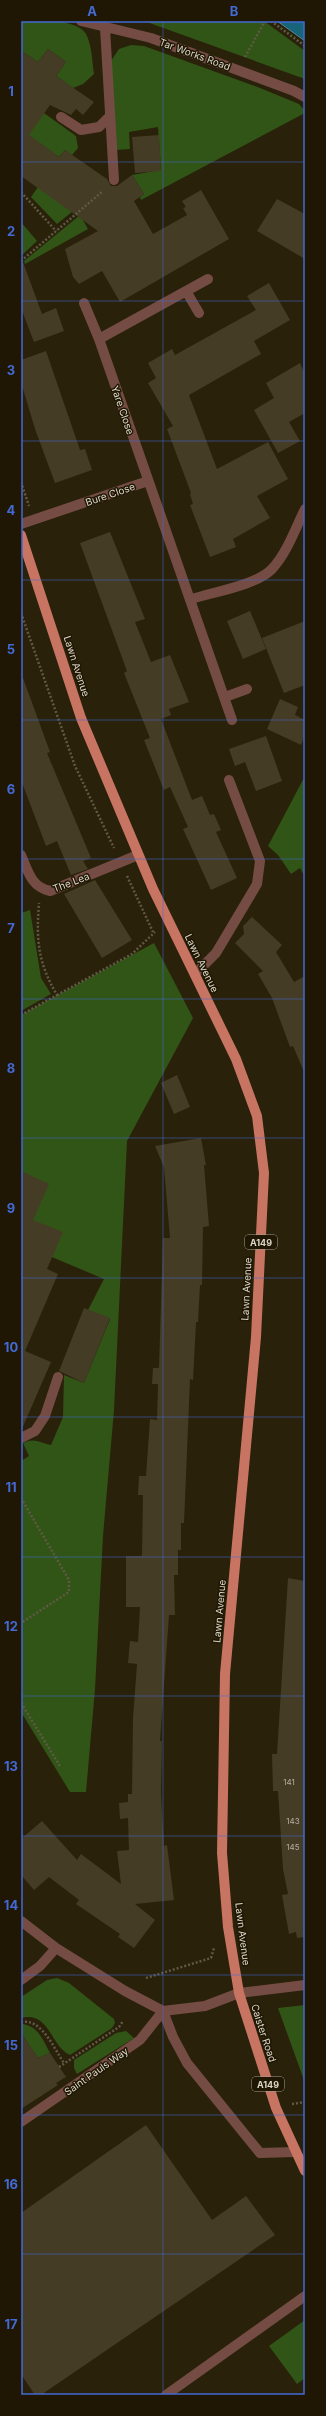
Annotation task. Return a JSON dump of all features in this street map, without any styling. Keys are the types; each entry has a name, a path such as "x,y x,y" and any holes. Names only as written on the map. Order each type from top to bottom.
{"main road":[{"name":"Lawn Avenue","path":"21,535 81,718 138,855 236,1060 257,1116 264,1173 256,1337 225,1689 222,1853 228,1927 239,1993"},
{"name":"Caister Road","path":"239,1993 276,2108 305,2171"}],"street":[{"name":"Tar Works Road","path":"81,21 151,38 294,91 305,97"},
{"path":"105,28 114,180"},
{"path":"61,118 81,130 99,126 110,116"},
{"path":"99,339 208,279"},
{"path":"186,291 199,313"},
{"name":"Yare Close","path":"84,303 99,339 148,481"},
{"name":"Bure Close","path":"21,524 148,481 192,599 232,720"},
{"path":"192,599 260,578 271,570 279,560 305,509"},
{"path":"225,697 247,689"},
{"path":"194,974 216,953 257,884 260,861 229,780"},
{"name":"The Lea","path":"21,855 32,881 39,889 50,891 138,855"},
{"path":"21,1438 35,1431 45,1416 58,1377"},
{"path":"21,1921 56,1948 125,1991 163,2011 205,2006 239,1993 305,1985"},
{"path":"21,1980 40,1966 56,1948"},
{"path":"163,2011 173,2037 187,2063 260,2153 295,2152"},
{"name":"Saint Pauls Way","path":"21,2122 140,2040 163,2011"},
{"path":"171,2394 305,2296"}],"path":[{"path":"242,61 265,21"},
{"path":"271,21 305,46"},
{"path":"21,261 114,180"},
{"path":"21,192 56,231"},
{"path":"21,482 33,520"},
{"path":"21,613 75,766 153,932 132,954 21,1015"},
{"path":"39,889 37,927 41,961 46,978 57,995"},
{"path":"21,1498 68,1580 69,1592 21,1623"},
{"path":"21,1703 60,1766"},
{"path":"146,1978 211,1958 214,1945"},
{"path":"59,2067 119,2027 123,2021"},
{"path":"21,2022 33,2023 40,2028 64,2064"}],"green space":[{"path":"21,21 66,23 81,29 86,34 90,43 94,74 83,84 73,88 56,76 66,62 48,49 38,62 21,51"},
{"path":"144,21 264,21 305,51 305,79"},
{"path":"131,45 144,46 260,88 299,104 305,111 303,114 141,200 140,197 144,194 132,175 161,170 158,127 129,132 130,149 116,150 111,61 119,49"},
{"path":"44,113 76,136 78,148 72,155 65,150 59,157 24,132"},
{"path":"38,187 73,211 57,224 31,197"},
{"path":"80,215 88,229 25,264 24,261"},
{"path":"21,222 37,241 21,256"},
{"path":"305,776 305,877 300,868 291,874 278,855 268,846"},
{"path":"30,910 41,978 51,994 21,1011 21,913"},
{"path":"154,943 193,1018 127,1141 114,1410 103,1536 95,1689 86,1792 70,1792 21,1712 21,1461 29,1456 23,1443 34,1440 51,1445 63,1417 64,1375 84,1383 110,1319 88,1310 104,1279 21,1244 21,1015"},
{"path":"57,1978 69,1983 114,2019 115,2023 112,2028 70,2055 63,2051 44,2024 31,2017 21,2018 21,1997 47,1980"},
{"path":"305,2005 305,2083 278,2008"},
{"path":"21,2024 32,2027 36,2030 50,2053 38,2058 21,2033"},
{"path":"126,2031 134,2038 77,2074 74,2068 74,2060 116,2033"},
{"path":"305,2320 305,2378 297,2384 269,2346"}],"water":[{"path":"277,21 305,21 305,41"}],"building":[{"path":"48,49 66,62 56,76 94,102 83,115 76,109 71,115 50,105 29,135 59,157 65,150 107,179 111,186 117,186 132,175 144,194 134,201 153,234 187,215 183,208 186,207 182,201 201,190 229,239 120,302 102,271 79,284 73,277 65,249 98,231 21,176 21,51 38,62"},
{"path":"159,135 161,171 135,173 132,137"},
{"path":"277,199 305,214 305,259 257,231"},
{"path":"21,262 23,262 42,314 56,308 64,331 34,342 21,308"},
{"path":"269,283 290,320 254,341 261,354 189,395 217,469 268,442 288,479 257,496 270,518 233,539 236,547 210,557 190,505 193,504 191,493 167,429 173,426 148,383 156,378 148,363 172,349 175,355 256,310 247,296"},
{"path":"46,351 80,450 85,449 92,470 55,483 35,429 21,382 21,360"},
{"path":"300,363 305,374 305,413 289,422 300,441 278,453 254,410 274,398 266,383"},
{"path":"110,532 145,619 135,622 151,662 170,655 189,702 169,709 171,715 161,719 192,800 202,796 210,815 214,814 221,830 216,832 237,878 211,890 183,829 188,827 170,787 164,790 144,740 150,738 124,673 127,671 80,543"},
{"path":"250,611 266,649 243,659 227,621"},
{"path":"305,621 305,685 284,693 262,638"},
{"path":"23,678 50,752 47,753 91,858 83,861 88,869 71,875 57,841 46,846 21,780 21,679"},
{"path":"280,699 298,707 295,715 305,720 305,735 301,745 267,729"},
{"path":"266,736 282,781 256,791 245,762 235,766 229,749"},
{"path":"95,880 132,940 102,958 64,894"},
{"path":"252,917 282,945 276,952 294,982 305,976 305,1074 293,1046 290,1047 272,998 258,974 263,971 235,943 244,934 243,926"},
{"path":"177,1075 190,1107 174,1114 161,1083"},
{"path":"201,1138 206,1165 204,1165 209,1226 203,1227 202,1285 200,1285 198,1322 196,1322 193,1380 190,1379 184,1523 181,1523 181,1550 178,1550 178,1575 174,1575 175,1615 169,1615 160,1741 162,1741 161,1794 164,1846 167,1845 174,1900 135,1904 155,1920 134,1948 118,1937 120,1934 76,1904 79,1900 49,1877 34,1890 21,1875 21,1839 42,1821 77,1860 81,1854 121,1884 117,1851 129,1850 128,1818 120,1819 119,1803 128,1802 128,1794 132,1794 133,1718 137,1664 128,1663 130,1641 138,1642 140,1607 126,1607 126,1556 142,1556 143,1495 138,1495 139,1476 146,1476 150,1419 157,1420 158,1384 152,1384 153,1368 159,1368 163,1238 170,1238 164,1167 155,1146"},
{"path":"21,1171 49,1184 33,1220 63,1232 47,1269 58,1274 25,1351 51,1362 21,1431"},
{"path":"84,1308 110,1318 84,1383 59,1371"},
{"path":"288,1578 305,1581 305,1937 297,1938 296,1932 289,1934 282,1895 288,1894 283,1869 278,1791 273,1791 272,1754 277,1754"},
{"path":"21,2033 38,2058 50,2053 66,2077 56,2083 58,2085 21,2109"},
{"path":"146,2125 212,2220 246,2196 275,2235 41,2395 35,2395 21,2374 21,2213"}]}
